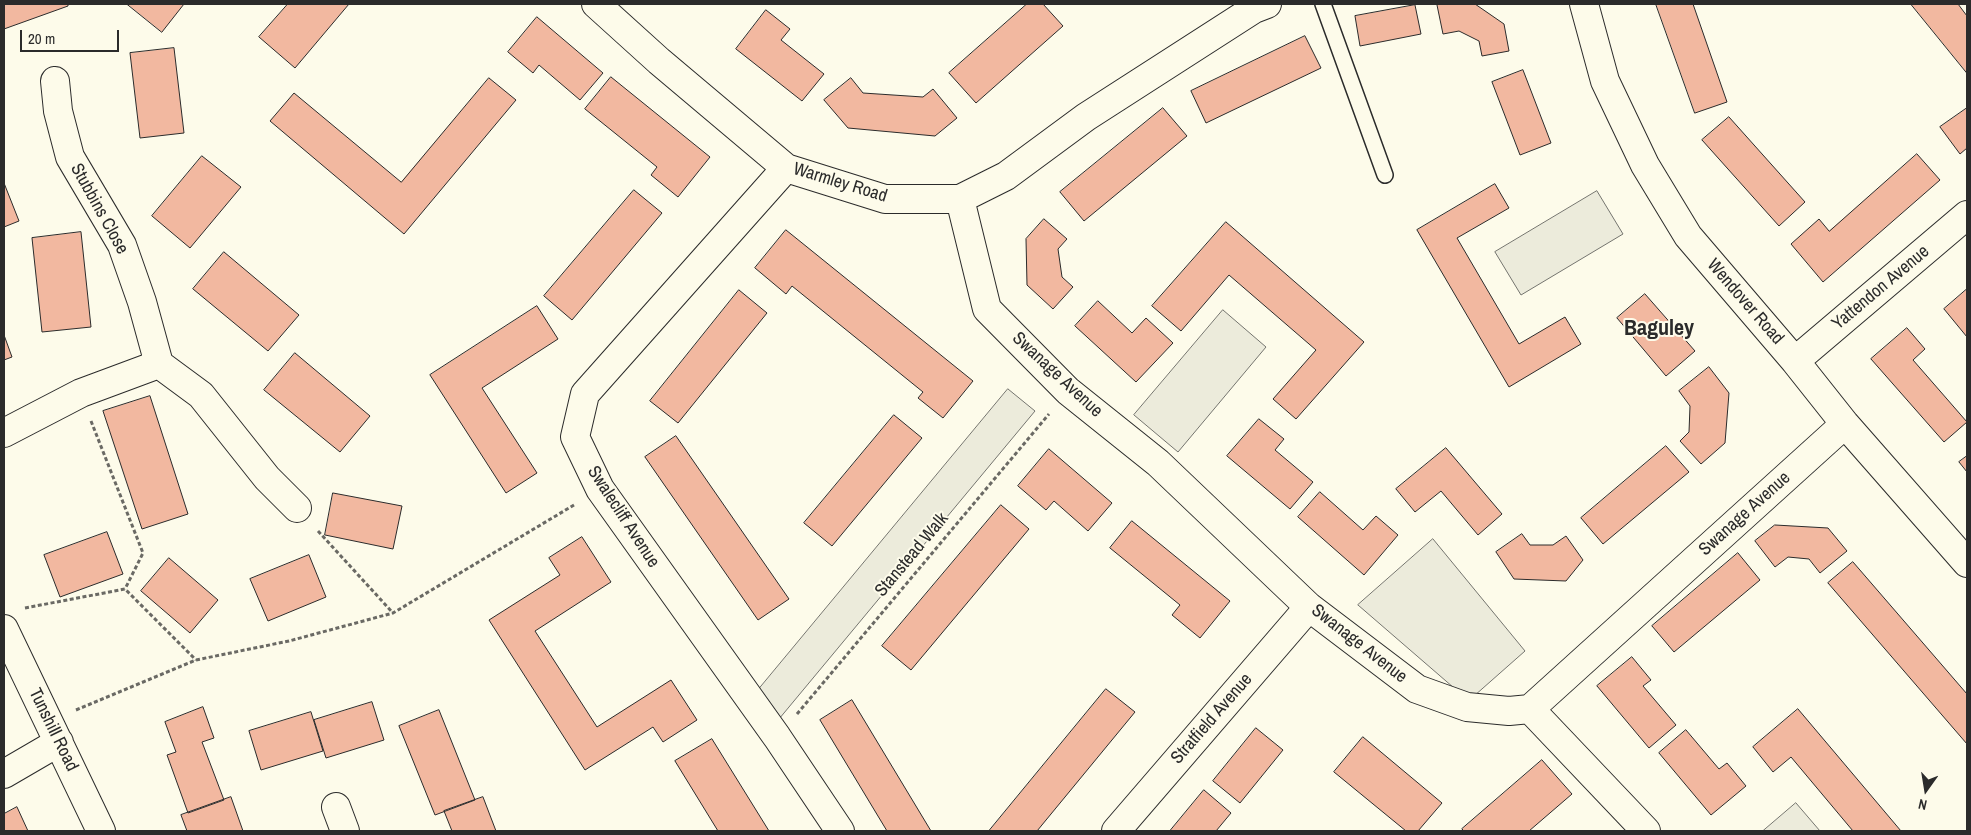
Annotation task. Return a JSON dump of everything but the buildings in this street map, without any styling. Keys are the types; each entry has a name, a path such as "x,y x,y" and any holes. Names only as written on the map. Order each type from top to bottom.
{"street":[{"name":"Warmley Road","path":"596,4 659,61 786,168 885,199 960,199 1006,176 1086,117 1254,9 1267,4"},
{"name":"Wendover Road","path":"1584,4 1606,81 1645,165 1688,236 1795,361 1845,424 1967,563"},
{"name":"Stubbins Close","path":"55,81 58,111 70,157 122,244 142,302 159,364"},
{"name":"Swalecliff Avenue","path":"786,168 584,394 574,437 600,489 777,737 840,831"},
{"name":"Swanage Avenue","path":"960,199 987,309 1068,391 1158,463 1309,607 1416,689 1467,706 1509,711 1530,709 1845,424"},
{"name":"Yattendon Avenue","path":"1795,361 1967,215"},
{"path":"4,433 81,393 159,364 201,395 267,478 297,508"},
{"name":"Stratfield Avenue","path":"1116,831 1309,607"},
{"name":"Tunshill Road","path":"4,629 101,831"},
{"path":"1530,709 1646,831"},
{"path":"4,774 54,731"}],"lane":[{"path":"1323,4 1385,175"}],"path":[{"name":"Stanstead Walk","path":"777,737 1068,391"},
{"path":"81,393 142,553 125,589"},
{"path":"54,731 119,694 196,660 289,641 393,613 600,489"},
{"path":"297,508 393,613"},
{"path":"22,609 125,589"},
{"path":"125,589 196,660"}],"shaded area":[{"path":"1597,191 1623,234 1521,295 1495,252"},
{"path":"1223,310 1266,347 1178,452 1134,415"},
{"path":"1008,389 1035,411 779,719 759,689"},
{"path":"1433,539 1525,651 1474,696 1461,694 1358,605"},
{"path":"1796,803 1820,831 1763,831"}],"district":[{"name":"Baguley","path":"1659,329"}]}
